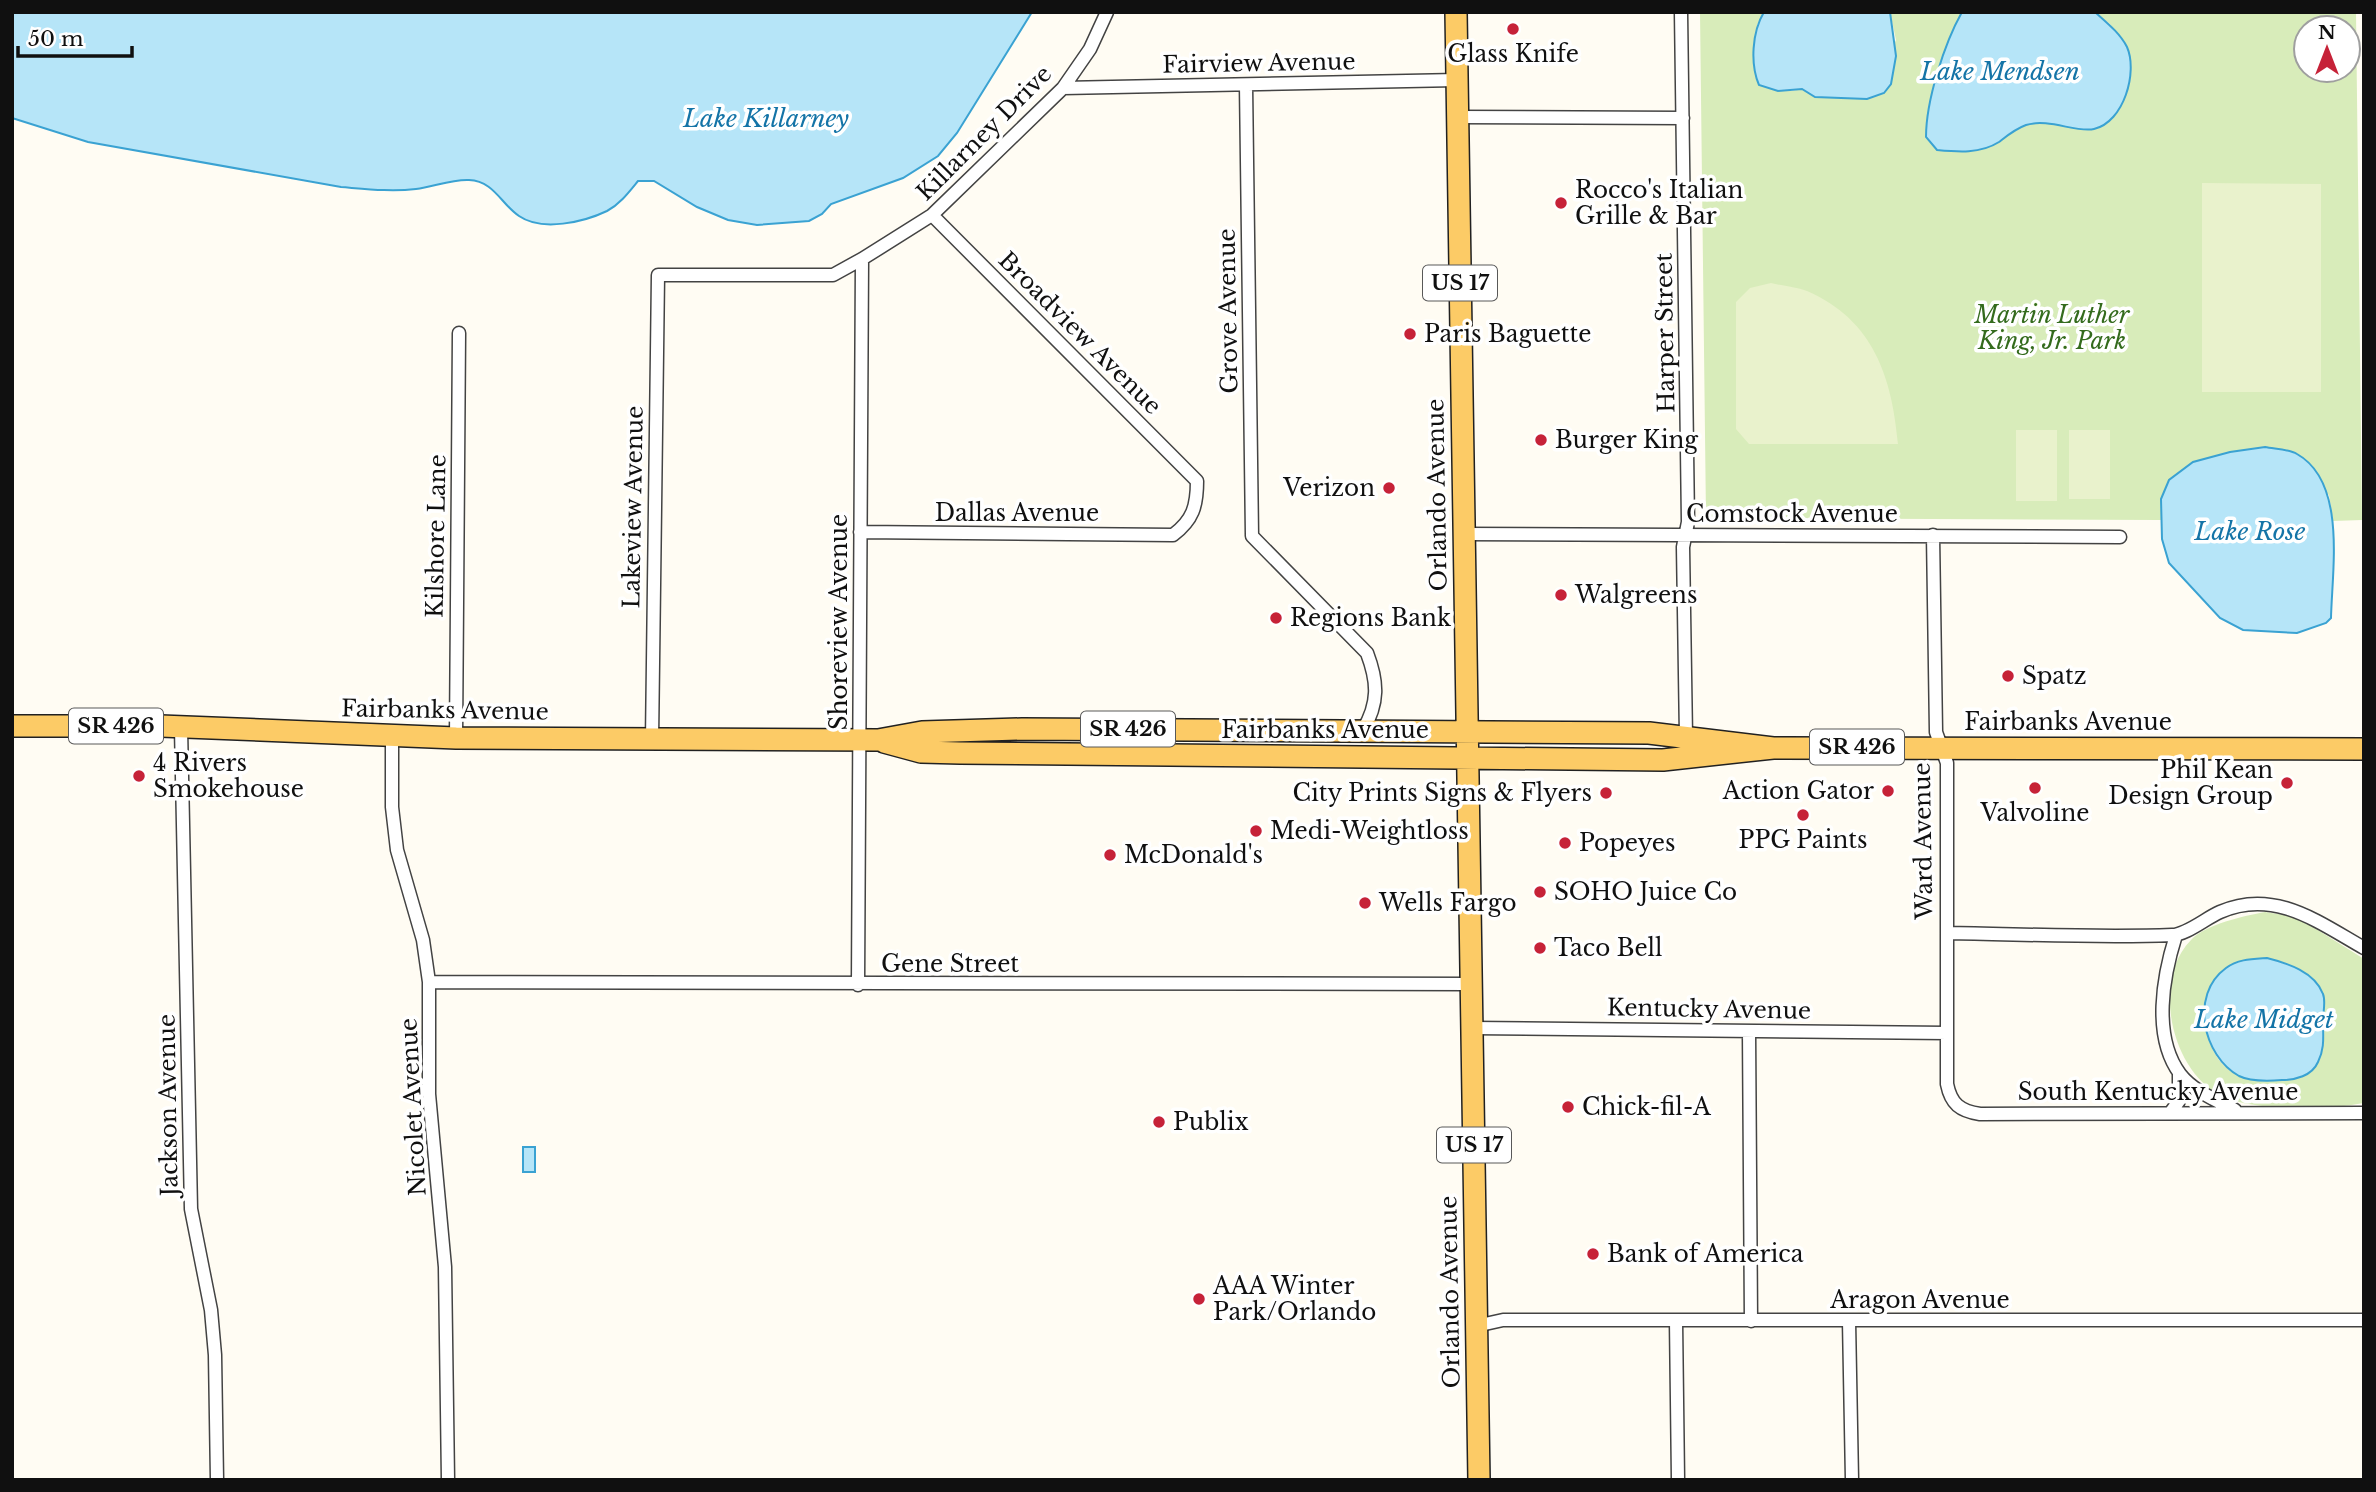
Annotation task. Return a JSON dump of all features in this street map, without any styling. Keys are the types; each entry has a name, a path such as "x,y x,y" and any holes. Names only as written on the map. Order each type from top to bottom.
{"main road":[{"name":"Orlando Avenue","path":"1456,12 1479,1480"},
{"name":"Fairbanks Avenue","path":"12,726 181,727 392,737 652,740 869,740 922,732 1022,729 1363,730 1649,733 1773,747 2364,748"},
{"name":"Fairbanks Avenue","path":"869,740 921,752 1663,760 1773,747"}],"street":[{"name":"Killarney Drive","path":"658,275 833,275 862,259 932,215 1063,88 1090,48 1107,12"},
{"name":"Harper Street","path":"1681,12 1688,502 1683,547 1686,737"},
{"name":"Fairview Avenue","path":"1063,88 1457,80"},
{"name":"Grove Avenue","path":"1246,85 1252,536 1367,653 1375,674 1377,698 1363,730"},
{"path":"1457,117 1683,118"},
{"name":"Broadview Avenue","path":"932,215 1197,481 1194,513 1187,525 1173,535"},
{"name":"Shoreview Avenue","path":"858,985 869,740 860,532 862,259"},
{"name":"Lakeview Avenue","path":"652,740 658,275"},
{"name":"Kilshore Lane","path":"456,738 459,333"},
{"name":"Dallas Avenue","path":"860,532 1173,535"},
{"name":"Comstock Avenue","path":"1464,534 2120,537"},
{"name":"Ward Avenue","path":"1933,535 1936,732 1947,763 1947,1084 1955,1104"},
{"name":"Jackson Avenue","path":"181,727 191,1209 211,1311 215,1355 217,1480"},
{"name":"Nicolet Avenue","path":"392,737 392,807 397,850 423,940 429,982 429,1094 444,1266 448,1480"},
{"path":"1947,933 2176,935 2223,911 2242,905 2266,905 2299,911 2364,948"},
{"path":"2170,1112 2179,1101 2179,1074 2167,1044 2163,1010 2167,966 2176,935"},
{"name":"Gene Street","path":"429,982 858,985 1471,984"},
{"name":"Kentucky Avenue","path":"1472,1028 1947,1033"},
{"path":"1749,1031 1751,1321"},
{"path":"2179,1074 2195,1089 2238,1112"},
{"name":"South Kentucky Avenue","path":"1955,1104 1964,1111 1980,1114 2364,1113"},
{"name":"Aragon Avenue","path":"1476,1326 1503,1320 2364,1320"},
{"path":"1676,1321 1678,1480"},
{"path":"1850,1321 1853,1480"}],"green space":[{"name":"Martin Luther King, Jr. Park","path":"1700,12 1764,12 1757,25 1791,91 1802,89 1815,97 1867,99 1896,40 1890,12 1962,12 1937,73 1926,137 1998,142 2013,130 2029,124 2079,127 2120,106 2128,87 2131,63 2110,24 2095,12 2356,12 2292,14 2292,84 2357,84 2362,520 2333,521 2329,495 2265,447 2230,452 2193,462 2161,499 2161,520 1706,518"},
{"path":"2202,183 2321,184 2321,392 2202,392"},
{"path":"1771,283 1807,291 1830,303 1864,335 1884,374 1891,396 1898,444 1749,444 1736,429 1736,302 1750,288"},
{"path":"2016,430 2057,430 2057,501 2016,501"},
{"path":"2069,430 2110,430 2110,499 2069,499"},
{"path":"2265,912 2297,917 2364,959 2364,1103 2292,1108 2236,1101 2222,1096 2204,1084 2179,1047 2172,1024 2170,1001 2172,978 2179,957 2191,940 2206,929","holes":["2210,988 2324,995 2323,1048 2317,1064 2307,1074 2246,1079 2229,1070 2213,1051 2206,1026"]}],"water":[{"name":"Lake Killarney","path":"12,12 1032,12 957,133 938,156 903,178 831,204 822,214 809,221 757,225 728,220 697,207 654,181 638,181 616,205 598,215 563,224 539,224 519,216 491,189 478,181 456,181 407,190 341,187 88,142 12,118"},
{"name":"Lake Mendsen","path":"1764,12 1890,12 1896,56 1891,84 1884,93 1867,99 1815,97 1802,89 1778,91 1759,85 1754,68 1754,48 1757,29"},
{"name":"Lake Mendsen","path":"1962,12 2095,12 2121,37 2130,57 2129,82 2121,107 2113,117 2094,129 2035,123 2018,128 1984,149 1961,152 1937,150 1926,137 1929,107 1943,56"},
{"name":"Lake Rose","path":"2265,447 2294,452 2313,467 2324,485 2330,506 2334,552 2331,618 2326,623 2297,633 2243,630 2220,618 2169,563 2162,539 2161,499 2169,480 2193,462 2230,452"},
{"name":"Lake Midget","path":"2267,958 2307,974 2319,986 2324,997 2320,1057 2312,1071 2298,1078 2260,1081 2239,1076 2227,1067 2217,1054 2205,1025 2207,993 2214,980 2235,963"},
{"path":"523,1147 535,1147 535,1172 523,1172"}],"place":[{"name":"Glass Knife","path":"1513,29"},
{"name":"Rocco's Italian Grille & Bar","path":"1561,203"},
{"name":"Paris Baguette","path":"1410,334"},
{"name":"Burger King","path":"1541,440"},
{"name":"Verizon","path":"1389,488"},
{"name":"Walgreens","path":"1561,595"},
{"name":"Regions Bank","path":"1276,618"},
{"name":"Spatz","path":"2008,676"},
{"name":"4 Rivers Smokehouse","path":"139,776"},
{"name":"Phil Kean Design Group","path":"2287,783"},
{"name":"Valvoline","path":"2035,788"},
{"name":"Action Gator","path":"1888,791"},
{"name":"City Prints Signs & Flyers","path":"1606,793"},
{"name":"PPG Paints","path":"1803,815"},
{"name":"Medi-Weightloss","path":"1256,831"},
{"name":"Popeyes","path":"1565,843"},
{"name":"McDonald's","path":"1110,855"},
{"name":"SOHO Juice Co","path":"1540,892"},
{"name":"Wells Fargo","path":"1365,903"},
{"name":"Taco Bell","path":"1540,948"},
{"name":"Chick-fil-A","path":"1568,1107"},
{"name":"Publix","path":"1159,1122"},
{"name":"Bank of America","path":"1593,1254"},
{"name":"AAA Winter Park/Orlando","path":"1199,1299"}]}
